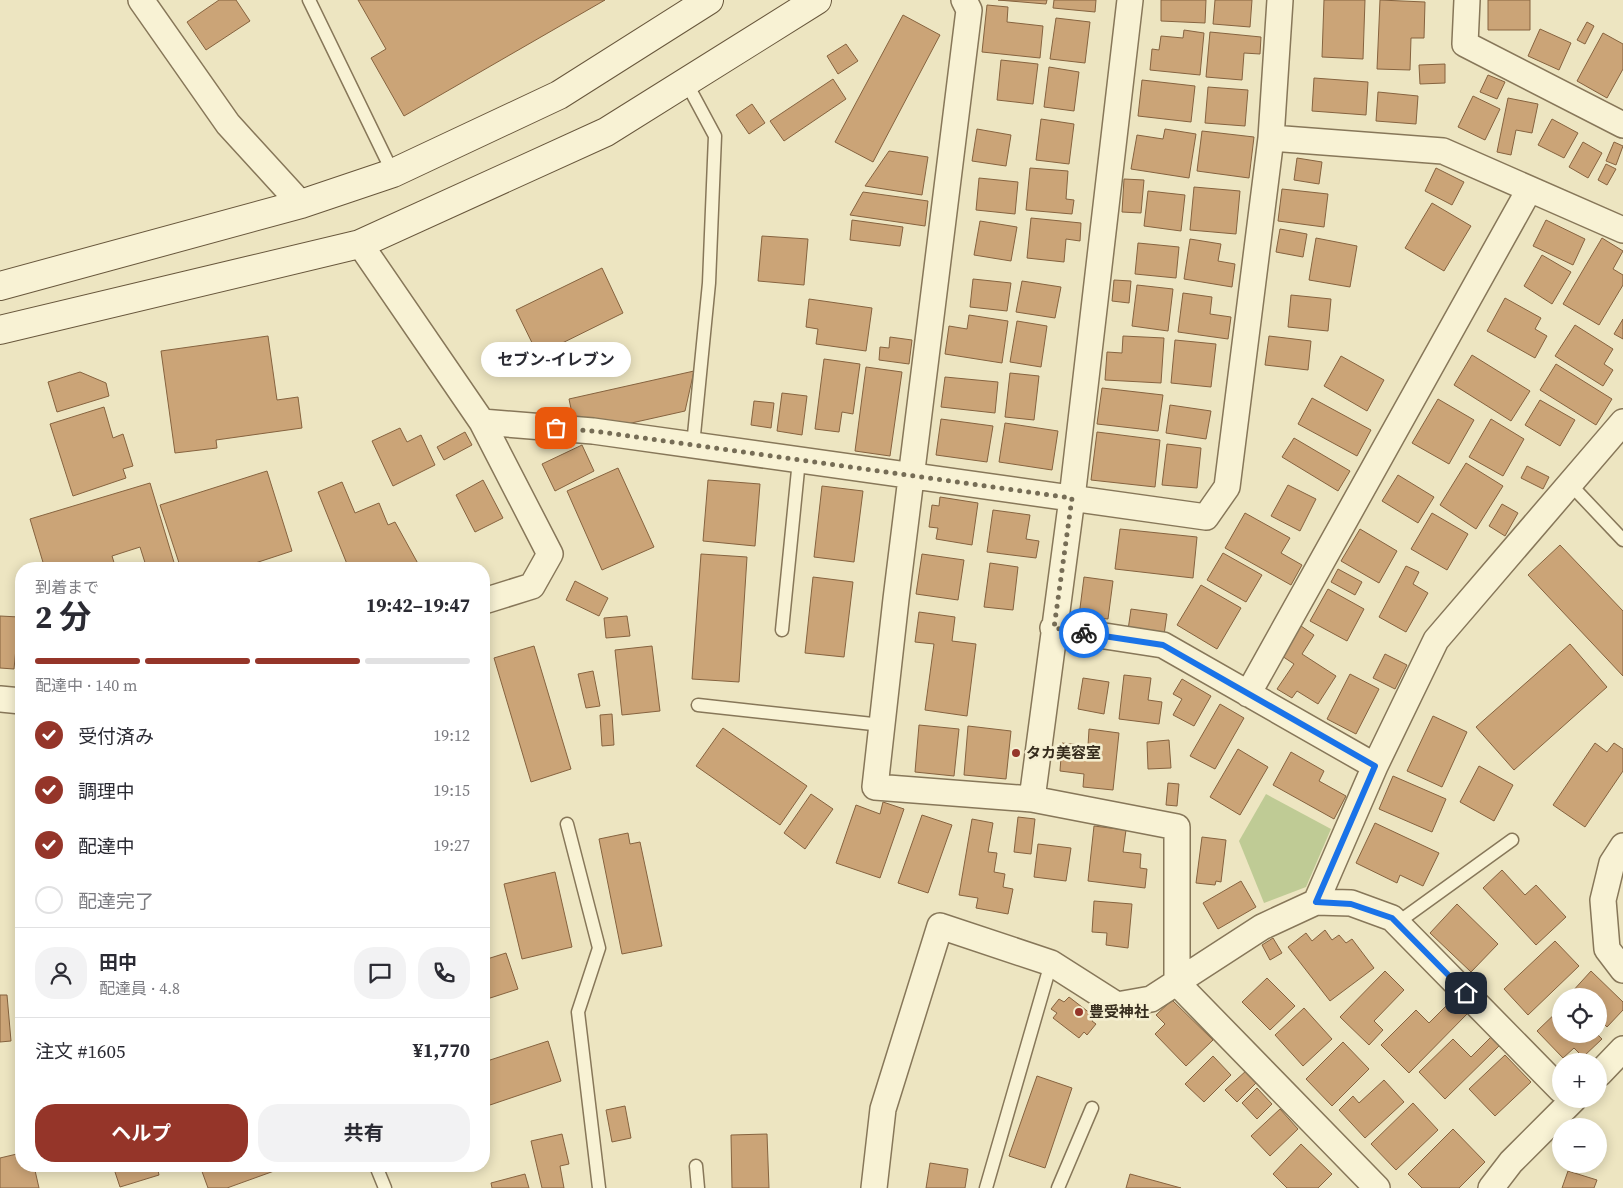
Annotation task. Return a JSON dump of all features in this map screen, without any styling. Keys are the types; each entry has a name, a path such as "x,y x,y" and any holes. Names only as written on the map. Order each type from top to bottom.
{"street":[{"path":"141,0 228,124 301,204"},
{"path":"0,286 301,204 393,173 560,95 709,0"},
{"path":"0,330 360,244 606,132 817,0"},
{"path":"964,0 969,10 875,787 1032,799 1177,828 1177,983 1378,1188"},
{"path":"1032,799 1072,498 1130,0"},
{"path":"482,422 593,431 1206,517 1227,487 1271,138 1280,0"},
{"path":"1467,0 1465,44 1623,125"},
{"path":"1271,138 1443,151 1623,230"},
{"path":"1248,694 1529,190"},
{"path":"360,244 482,422 550,554 532,586 490,599"},
{"path":"1316,902 1375,766 1436,640 1623,422"},
{"path":"1054,628 1163,645 1375,766"},
{"path":"0,699 15,700"},
{"path":"1623,846 1612,863 1603,900 1607,949 1623,970"},
{"path":"874,1188 883,1109 940,926 1051,962 1117,1005 1151,999 1262,927 1316,902 1351,904 1392,918 1552,1080"},
{"path":"1607,1066 1623,1050"},
{"path":"1492,1188 1511,1162 1559,1108"}],"lane":[{"path":"309,0 393,173"},
{"path":"686,82 715,136 709,283 693,446"},
{"path":"782,630 800,460"},
{"path":"1570,484 1623,540"},
{"path":"698,705 882,725"},
{"path":"567,824 599,948 578,1012 599,1188"},
{"path":"1397,923 1512,840"},
{"path":"986,1188 1051,962"},
{"path":"1058,1188 1092,1108"},
{"path":"696,1166 698,1188"},
{"path":"378,1172 385,1188"}],"green space":[{"path":"1266,794 1331,829 1306,887 1264,903 1239,841"}],"building":[{"path":"219,0 236,0 250,21 206,50 187,22"},
{"path":"358,0 605,0 404,116 371,58 386,49"},
{"path":"998,0 1047,0 1046,4"},
{"path":"1054,0 1096,0 1095,12 1053,8"},
{"path":"1161,0 1206,0 1205,23 1161,21"},
{"path":"1215,0 1252,0 1250,27 1213,24"},
{"path":"1324,0 1365,0 1363,59 1322,57"},
{"path":"1380,0 1425,2 1424,38 1411,38 1410,70 1377,69"},
{"path":"1488,0 1530,0 1530,30 1488,30"},
{"path":"987,5 1008,7 1007,22 1043,26 1040,58 982,52"},
{"path":"903,15 940,35 873,162 835,142"},
{"path":"1056,18 1090,22 1085,63 1050,59"},
{"path":"1587,22 1594,26 1585,44 1577,40"},
{"path":"1540,29 1571,43 1559,70 1528,56"},
{"path":"1184,30 1204,33 1200,75 1150,70 1152,49 1159,50 1161,36 1183,38"},
{"path":"1210,32 1261,37 1260,54 1244,53 1242,80 1206,77"},
{"path":"1603,33 1623,44 1623,69 1607,98 1577,81"},
{"path":"846,44 858,61 838,74 827,56"},
{"path":"1001,60 1038,64 1033,104 997,100"},
{"path":"1445,64 1445,83 1420,84 1419,65"},
{"path":"1049,67 1079,72 1074,111 1044,107"},
{"path":"1488,75 1505,82 1497,99 1480,92"},
{"path":"1314,78 1368,82 1366,115 1312,111"},
{"path":"833,79 846,99 784,141 770,121"},
{"path":"1142,80 1195,86 1191,122 1138,116"},
{"path":"1208,87 1248,90 1245,126 1205,123"},
{"path":"1378,92 1418,96 1416,124 1376,121"},
{"path":"1473,96 1500,109 1485,140 1458,127"},
{"path":"1508,98 1538,104 1532,133 1516,130 1511,155 1497,152"},
{"path":"752,104 765,123 749,134 736,115"},
{"path":"1041,119 1074,124 1069,164 1036,160"},
{"path":"1552,119 1578,133 1564,158 1538,145"},
{"path":"977,129 1011,135 1006,166 972,161"},
{"path":"1165,129 1196,134 1189,178 1131,169 1137,135 1163,139"},
{"path":"1202,131 1254,137 1249,178 1197,171"},
{"path":"1583,142 1602,153 1588,178 1569,167"},
{"path":"1614,142 1623,146 1616,165 1606,161"},
{"path":"889,151 928,157 922,195 865,186"},
{"path":"1297,158 1322,162 1319,184 1294,180"},
{"path":"1606,164 1616,169 1607,185 1598,180"},
{"path":"1030,168 1068,171 1066,199 1074,200 1072,214 1026,210"},
{"path":"1436,168 1464,182 1452,205 1425,191"},
{"path":"979,178 1018,182 1015,214 976,210"},
{"path":"1124,179 1144,180 1141,213 1122,212"},
{"path":"1194,187 1240,191 1236,234 1190,230"},
{"path":"1282,189 1328,194 1324,227 1278,221"},
{"path":"1148,191 1185,195 1181,231 1144,226"},
{"path":"863,192 928,201 925,226 850,215"},
{"path":"1432,203 1471,226 1444,271 1405,248"},
{"path":"1031,218 1081,223 1080,241 1066,239 1064,262 1027,258"},
{"path":"852,220 903,227 900,246 850,240"},
{"path":"1546,220 1585,239 1573,265 1533,246"},
{"path":"980,221 1017,227 1011,261 974,255"},
{"path":"1280,229 1307,234 1303,257 1276,252"},
{"path":"762,236 808,239 804,285 758,281"},
{"path":"1316,238 1357,246 1350,287 1309,280"},
{"path":"1602,238 1623,251 1613,269 1623,275 1623,285 1599,325 1563,304"},
{"path":"1190,239 1221,244 1218,261 1235,264 1232,287 1184,279"},
{"path":"1138,243 1179,247 1176,278 1135,274"},
{"path":"1542,255 1571,272 1552,304 1524,286"},
{"path":"602,268 623,313 538,355 516,310"},
{"path":"973,279 1011,283 1007,311 970,307"},
{"path":"1114,280 1131,281 1129,303 1112,301"},
{"path":"1022,281 1061,287 1055,318 1016,312"},
{"path":"1137,285 1173,289 1168,331 1132,326"},
{"path":"1183,293 1212,297 1210,314 1231,317 1228,339 1178,332"},
{"path":"1291,295 1331,299 1328,331 1288,327"},
{"path":"1505,298 1541,318 1535,329 1547,336 1535,358 1487,331"},
{"path":"809,299 872,308 866,351 816,344 818,329 806,327"},
{"path":"969,315 1008,321 1002,363 945,354 949,326 967,329"},
{"path":"1623,319 1623,339 1614,334"},
{"path":"1017,321 1047,326 1041,367 1010,362"},
{"path":"1575,325 1613,349 1604,364 1613,370 1603,386 1555,356"},
{"path":"268,336 277,400 298,397 302,428 216,440 217,448 175,453 161,351"},
{"path":"1123,336 1164,338 1161,383 1105,380 1107,352 1122,353"},
{"path":"1269,336 1311,341 1308,370 1265,365"},
{"path":"890,337 912,340 909,364 879,360 880,347 889,348"},
{"path":"1175,340 1216,344 1211,387 1171,383"},
{"path":"1472,355 1530,391 1511,421 1454,385"},
{"path":"1341,356 1384,380 1367,411 1324,386"},
{"path":"824,359 860,364 853,414 842,412 839,432 815,429"},
{"path":"1556,364 1612,399 1596,425 1540,390"},
{"path":"866,367 902,372 890,456 855,451"},
{"path":"694,371 685,411 627,424 573,418 569,399"},
{"path":"80,372 106,383 109,396 57,412 48,382"},
{"path":"1010,373 1039,376 1034,420 1005,417"},
{"path":"945,377 998,382 995,413 941,407"},
{"path":"1102,388 1163,395 1158,431 1097,424"},
{"path":"782,393 807,396 802,435 777,431"},
{"path":"1312,398 1371,430 1357,456 1298,424"},
{"path":"1438,399 1474,420 1449,464 1412,443"},
{"path":"1540,400 1575,420 1560,446 1525,425"},
{"path":"754,401 774,403 771,428 751,425"},
{"path":"1170,405 1211,411 1206,439 1166,433"},
{"path":"104,407 113,438 123,434 133,466 123,469 126,478 73,496 50,424"},
{"path":"941,419 993,426 987,462 936,455"},
{"path":"1491,419 1524,439 1503,476 1469,457"},
{"path":"1005,423 1058,431 1052,470 999,462"},
{"path":"400,428 407,442 421,435 435,465 393,486 372,441"},
{"path":"465,432 472,445 444,460 437,447"},
{"path":"1097,432 1160,440 1155,487 1091,480"},
{"path":"1294,438 1350,471 1338,491 1282,457"},
{"path":"1167,444 1201,448 1197,488 1162,485"},
{"path":"582,445 594,471 555,491 542,464"},
{"path":"1466,463 1503,486 1476,529 1440,505"},
{"path":"1527,466 1549,477 1543,489 1521,478"},
{"path":"618,468 654,547 602,570 567,491"},
{"path":"267,471 292,551 258,562 179,562 160,505"},
{"path":"1398,475 1434,497 1418,523 1382,501"},
{"path":"483,480 503,518 475,532 456,495"},
{"path":"708,480 760,484 755,546 703,541"},
{"path":"342,482 355,513 379,503 388,525 395,522 417,562 346,562 318,492"},
{"path":"150,483 174,562 145,562 140,547 112,556 114,562 43,562 30,519"},
{"path":"1288,485 1316,499 1300,531 1271,516"},
{"path":"822,486 863,491 854,562 814,557"},
{"path":"940,497 978,503 972,545 936,539 938,528 929,527 932,505 939,506"},
{"path":"1502,504 1518,513 1505,536 1489,526"},
{"path":"993,510 1030,515 1026,539 1039,541 1036,558 987,552"},
{"path":"1245,513 1290,538 1281,553 1302,565 1291,585 1225,548"},
{"path":"1432,513 1468,534 1447,570 1411,549"},
{"path":"1120,529 1197,537 1193,578 1115,569"},
{"path":"1360,529 1397,551 1379,583 1341,561"},
{"path":"1560,545 1623,611 1623,676 1528,575"},
{"path":"1223,553 1262,575 1246,602 1207,580"},
{"path":"701,554 747,557 739,682 692,679"},
{"path":"922,554 964,560 958,600 916,594"},
{"path":"990,563 1018,567 1013,610 984,607"},
{"path":"1406,566 1419,572 1413,584 1428,593 1406,632 1379,617"},
{"path":"1338,569 1362,582 1355,595 1331,582"},
{"path":"813,577 853,582 844,657 805,653"},
{"path":"1084,577 1113,581 1108,619 1079,616"},
{"path":"575,581 608,598 599,616 566,600"},
{"path":"1201,585 1241,608 1217,649 1177,625"},
{"path":"1328,589 1364,609 1347,641 1310,621"},
{"path":"1131,609 1167,614 1164,635 1128,630"},
{"path":"919,612 955,617 952,641 976,644 967,716 925,710 934,644 915,642"},
{"path":"0,616 15,617 14,669 0,668"},
{"path":"627,616 630,636 606,638 604,618"},
{"path":"1301,626 1314,635 1302,654 1336,676 1318,704 1297,691 1292,698 1277,689 1294,664 1282,656"},
{"path":"1570,644 1607,687 1514,770 1476,727"},
{"path":"534,646 571,769 531,782 494,658"},
{"path":"652,646 660,711 622,715 615,650"},
{"path":"1385,654 1407,665 1395,689 1373,678"},
{"path":"593,671 600,706 586,708 578,674"},
{"path":"1350,674 1379,689 1356,734 1327,719"},
{"path":"1124,675 1151,678 1148,700 1162,702 1159,724 1119,719"},
{"path":"1083,678 1109,682 1104,714 1078,709"},
{"path":"1182,679 1211,696 1194,726 1173,715 1182,699 1173,694"},
{"path":"1220,704 1244,718 1215,769 1190,756"},
{"path":"612,714 614,745 602,746 600,715"},
{"path":"1433,716 1467,732 1442,787 1407,771"},
{"path":"919,725 959,729 954,776 915,772"},
{"path":"968,726 1011,731 1006,779 964,775"},
{"path":"723,728 807,786 780,825 696,766"},
{"path":"1089,729 1119,733 1113,790 1083,787 1084,774 1060,771 1062,743 1088,746"},
{"path":"1169,740 1171,768 1148,769 1147,742"},
{"path":"1595,743 1607,752 1614,743 1623,749 1623,771 1585,827 1553,805"},
{"path":"1238,749 1268,767 1240,815 1210,797"},
{"path":"1291,752 1324,771 1319,781 1346,796 1334,819 1273,785"},
{"path":"1479,766 1513,785 1494,821 1460,802"},
{"path":"1393,776 1446,799 1432,832 1379,809"},
{"path":"1168,783 1179,784 1177,806 1166,805"},
{"path":"811,794 833,809 805,849 784,833"},
{"path":"883,802 904,809 880,878 836,863 856,805 880,814"},
{"path":"922,815 952,825 928,893 898,883"},
{"path":"1018,817 1035,819 1031,854 1014,852"},
{"path":"972,819 993,823 988,852 997,853 994,872 1005,874 1003,887 1013,889 1008,914 976,908 978,898 959,895"},
{"path":"1375,823 1439,853 1423,886 1400,875 1397,883 1356,863"},
{"path":"1094,826 1126,830 1123,852 1141,854 1140,868 1147,869 1145,888 1088,881"},
{"path":"628,833 630,844 640,842 662,946 622,954 599,839"},
{"path":"1202,837 1226,840 1221,882 1216,881 1215,885 1196,883"},
{"path":"1038,844 1071,848 1066,881 1034,877"},
{"path":"1502,870 1525,895 1536,885 1566,917 1536,945 1483,888"},
{"path":"555,872 572,947 522,959 504,884"},
{"path":"1241,881 1256,907 1218,929 1203,903"},
{"path":"1094,901 1132,904 1128,948 1106,945 1107,933 1092,932"},
{"path":"1457,904 1498,944 1471,972 1430,933"},
{"path":"1325,930 1332,940 1339,935 1346,943 1352,939 1374,968 1330,1001 1288,947 1306,933 1312,941"},
{"path":"1273,938 1282,953 1270,960 1262,945"},
{"path":"1555,941 1579,966 1556,988 1552,988 1552,992 1528,1015 1504,989"},
{"path":"506,953 518,989 490,998 490,958"},
{"path":"1385,971 1404,990 1374,1021 1383,1030 1369,1045 1340,1017"},
{"path":"1591,971 1623,1002 1623,1010 1607,1027 1607,988 1576,988"},
{"path":"1267,978 1295,1006 1270,1030 1242,1002"},
{"path":"0,995 7,995 11,1041 0,1042"},
{"path":"1069,997 1095,1017 1092,1021 1096,1024 1087,1035 1084,1032 1079,1038 1053,1018 1057,1013 1051,1009 1059,999 1064,1002"},
{"path":"1172,1000 1213,1040 1186,1066 1155,1034 1165,1024 1156,1015"},
{"path":"1452,1000 1467,1014 1409,1073 1381,1045 1416,1010 1429,1023"},
{"path":"1304,1008 1332,1039 1303,1066 1275,1035"},
{"path":"1552,1017 1552,1043 1598,1043 1587,1053 1579,1053 1574,1048 1568,1053 1558,1053 1537,1031"},
{"path":"1491,1037 1499,1046 1445,1099 1419,1072 1453,1039 1471,1057"},
{"path":"548,1041 561,1081 490,1105 490,1060"},
{"path":"1343,1042 1369,1069 1332,1106 1306,1079"},
{"path":"1505,1055 1531,1082 1495,1116 1469,1089"},
{"path":"1213,1056 1231,1075 1204,1102 1185,1084"},
{"path":"1247,1070 1257,1082 1237,1102 1225,1090"},
{"path":"1037,1076 1072,1088 1045,1168 1009,1156"},
{"path":"1384,1080 1404,1102 1365,1138 1339,1110 1353,1096 1359,1103"},
{"path":"1257,1088 1272,1104 1257,1119 1242,1103"},
{"path":"1413,1103 1438,1130 1396,1170 1371,1144"},
{"path":"625,1106 631,1138 612,1142 606,1110"},
{"path":"1280,1109 1298,1129 1270,1156 1251,1136"},
{"path":"1453,1129 1485,1162 1459,1188 1422,1188 1408,1174"},
{"path":"562,1134 569,1164 560,1166 564,1188 542,1188 531,1141"},
{"path":"767,1134 769,1188 732,1188 731,1135"},
{"path":"1301,1144 1332,1174 1318,1188 1287,1188 1273,1174"},
{"path":"15,1154 15,1172 35,1172 39,1188 0,1188 0,1158"},
{"path":"930,1163 968,1169 965,1188 926,1188"},
{"path":"115,1172 158,1172 159,1175 120,1187"},
{"path":"202,1172 271,1172 227,1188 208,1188"},
{"path":"1567,1173 1574,1173 1597,1180 1594,1188 1562,1188"},
{"path":"525,1174 529,1188 492,1188 491,1183"},
{"path":"1130,1174 1181,1188 1126,1188"}],"way so far":[{"path":"556,428 593,431 1072,498 1054,628 1084,633"}],"place":[{"name":"セブン-イレブン","path":"556,428"},
{"name":"タカ美容室","path":"1016,753"},
{"name":"豊受神社","path":"1079,1012"}],"route":[{"path":"1084,633 1163,645 1375,766 1316,902 1351,904 1392,918 1466,993"}]}
